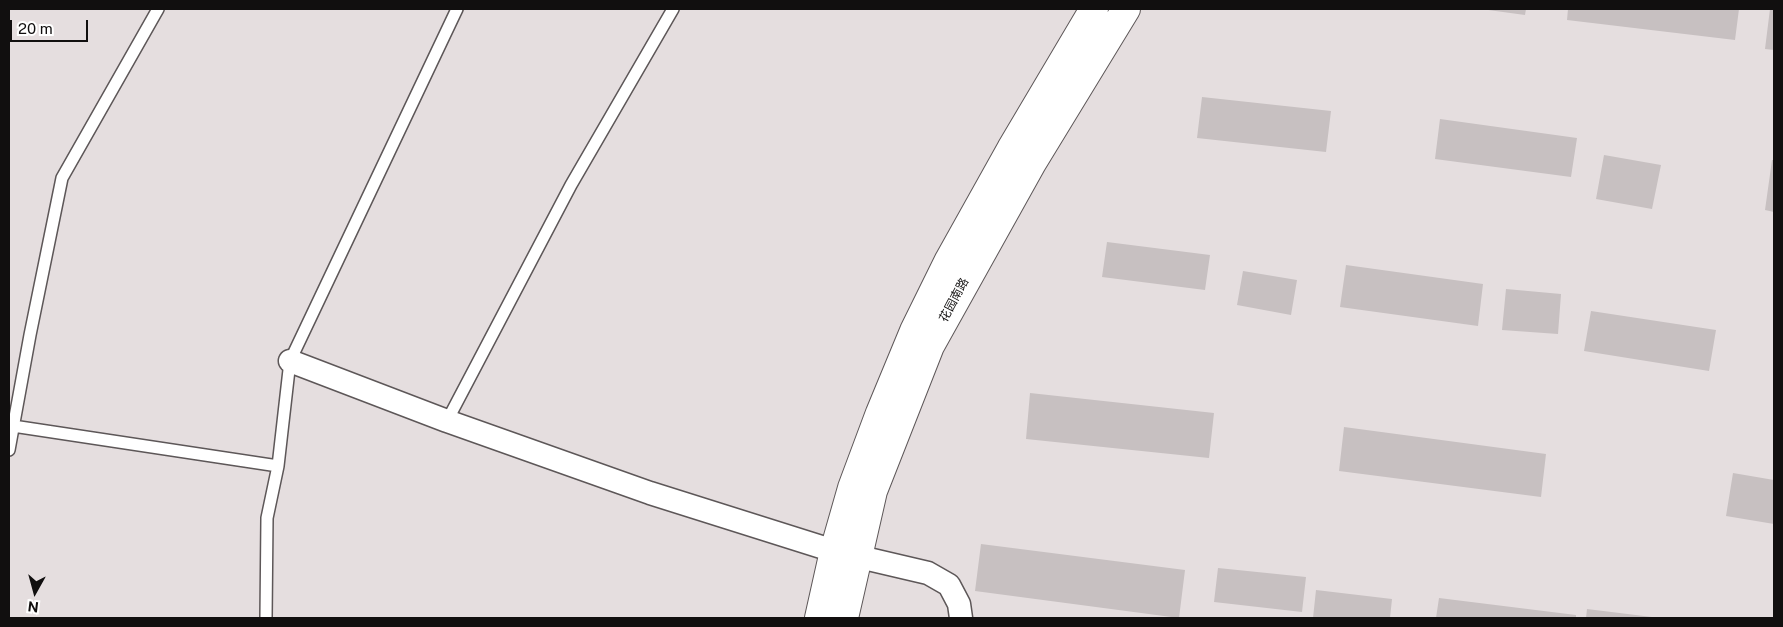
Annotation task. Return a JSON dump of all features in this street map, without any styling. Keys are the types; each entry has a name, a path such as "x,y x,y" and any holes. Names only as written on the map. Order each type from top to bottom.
{"street":[{"name":"花园南路","path":"844,618 846,554 852,488 880,413 927,304 958,243 1094,9"},
{"name":"花园南路","path":"819,618 873,491 930,346 1032,163 1126,9"},
{"path":"290,361 447,421 650,493 846,554 928,572 949,585 959,604 961,618"}],"lane":[{"path":"9,450 62,178 158,9"},
{"path":"266,618 266,518 278,466 290,361 457,9"},
{"path":"447,421 571,185 673,9"},
{"path":"13,426 278,466"}],"building":[{"path":"1481,9 1526,9 1525,15"},
{"path":"1568,9 1739,9 1735,40 1567,20"},
{"path":"1770,9 1774,9 1774,50 1765,49"},
{"path":"1202,97 1331,111 1326,152 1197,138"},
{"path":"1440,119 1577,138 1571,177 1435,159"},
{"path":"1604,155 1661,165 1652,209 1596,199"},
{"path":"1772,160 1774,160 1774,212 1765,210"},
{"path":"1107,242 1210,255 1205,290 1102,277"},
{"path":"1346,265 1483,284 1478,326 1340,307"},
{"path":"1243,271 1297,280 1291,315 1237,305"},
{"path":"1506,289 1561,294 1558,334 1502,330"},
{"path":"1591,311 1716,330 1709,371 1584,351"},
{"path":"1030,393 1214,413 1209,458 1026,439"},
{"path":"1344,427 1546,454 1541,497 1339,471"},
{"path":"1733,473 1774,480 1774,524 1726,516"},
{"path":"981,544 1185,570 1179,618 975,591"},
{"path":"1218,568 1306,577 1302,612 1214,602"},
{"path":"1316,590 1392,599 1390,618 1313,618"},
{"path":"1439,598 1576,615 1576,618 1436,618"},
{"path":"1587,609 1652,617 1652,618 1586,618"}]}
